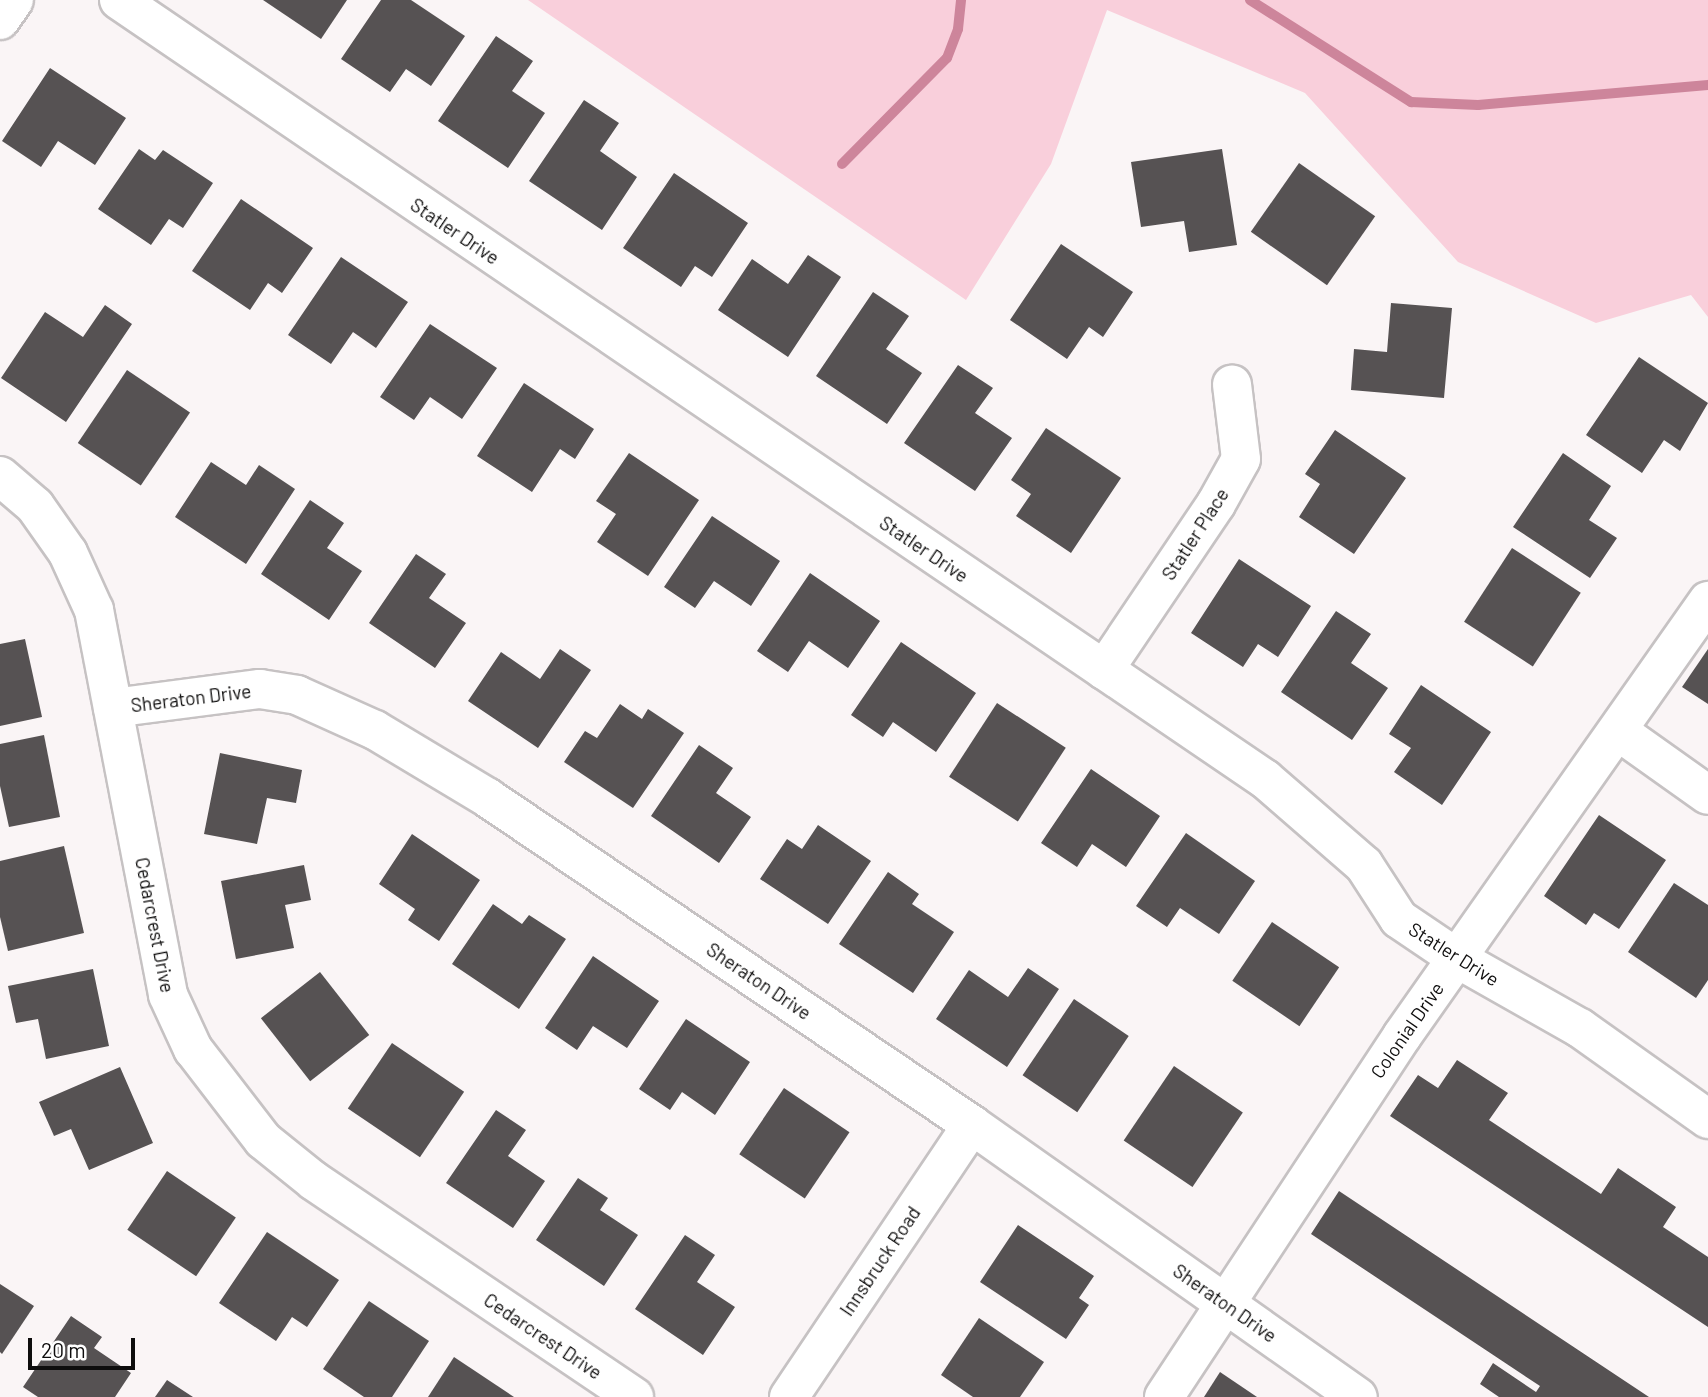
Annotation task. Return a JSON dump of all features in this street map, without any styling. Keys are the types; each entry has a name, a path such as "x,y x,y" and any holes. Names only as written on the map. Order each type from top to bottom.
{"street":[{"path":"0,20 13,0"},
{"name":"Statler Drive","path":"119,0 1265,779 1364,865 1399,919 1458,959 1580,1028 1708,1119"},
{"name":"Statler Place","path":"1104,670 1216,504 1241,459 1232,384"},
{"name":"Cedarcrest Drive","path":"0,476 35,506 68,553 94,610 167,995 193,1049 222,1091 263,1140 314,1181 634,1397"},
{"name":"Colonial Drive","path":"1164,1397 1458,959 1708,601"},
{"name":"Sheraton Drive","path":"113,708 260,689 297,695 337,710 488,798 972,1125 1358,1397"},
{"path":"1618,731 1708,795"},
{"name":"Innsbruck Road","path":"789,1397 972,1125"}],"shaded area":[{"path":"528,0 1708,0 1708,317 1691,295 1596,323 1458,262 1305,93 1107,10 1051,164 966,300"}],"building":[{"path":"263,0 347,0 321,39"},
{"path":"381,0 411,0 465,36 431,86 406,69 390,92 341,59"},
{"path":"496,36 533,61 512,91 545,113 508,168 438,121"},
{"path":"50,68 126,118 95,165 58,141 41,167 2,141"},
{"path":"584,100 619,123 600,151 637,177 602,230 529,181"},
{"path":"139,149 155,160 163,150 213,183 183,228 169,219 151,245 98,209"},
{"path":"1222,149 1237,245 1189,252 1184,221 1141,227 1131,162"},
{"path":"1299,163 1375,216 1327,285 1251,232"},
{"path":"674,173 748,223 712,277 695,266 681,287 623,248"},
{"path":"241,199 313,248 282,293 268,283 250,310 192,271"},
{"path":"1061,244 1133,292 1103,337 1089,327 1067,359 1010,320"},
{"path":"808,255 841,277 788,357 718,310 752,259 788,284"},
{"path":"341,257 408,302 376,348 353,332 331,364 288,335"},
{"path":"873,292 909,316 886,349 922,373 887,424 816,376"},
{"path":"1391,303 1452,308 1444,398 1351,390 1354,349 1387,352"},
{"path":"105,305 132,324 66,422 1,378 45,312 83,337"},
{"path":"430,324 497,368 462,419 430,397 414,420 380,397"},
{"path":"1639,357 1708,403 1680,451 1664,440 1642,473 1586,435"},
{"path":"958,365 993,388 975,413 1012,438 975,491 904,443"},
{"path":"127,370 190,412 141,485 78,443"},
{"path":"524,383 594,429 575,459 560,449 532,492 477,456"},
{"path":"1046,428 1121,478 1071,553 1016,516 1031,494 1011,480"},
{"path":"1335,430 1406,478 1354,554 1299,517 1320,484 1305,474"},
{"path":"629,453 699,500 648,576 597,542 616,514 596,501"},
{"path":"1563,453 1611,486 1589,520 1617,538 1590,578 1513,527"},
{"path":"211,462 246,485 259,465 295,489 246,564 175,517"},
{"path":"310,500 344,523 327,548 362,571 329,620 261,574"},
{"path":"712,516 780,561 751,606 714,581 695,608 664,587"},
{"path":"1512,548 1581,593 1533,666 1464,622"},
{"path":"416,554 446,574 429,598 466,623 435,668 369,623"},
{"path":"1239,559 1311,606 1278,657 1258,644 1243,667 1191,633"},
{"path":"810,573 880,621 848,668 809,641 788,672 757,651"},
{"path":"1336,611 1371,634 1351,663 1388,688 1352,740 1281,692"},
{"path":"25,639 42,717 0,726 0,644"},
{"path":"901,642 976,693 936,752 893,722 883,737 851,715"},
{"path":"560,649 591,670 538,748 468,701 501,652 540,679"},
{"path":"1708,649 1708,704 1682,687"},
{"path":"1421,685 1491,732 1442,805 1394,772 1411,748 1389,734"},
{"path":"997,703 1066,748 1018,821 949,777"},
{"path":"620,704 642,719 648,709 684,733 633,808 564,762 585,731 597,738"},
{"path":"44,735 60,817 9,827 0,786 0,744"},
{"path":"699,745 733,768 716,793 751,817 719,863 651,816"},
{"path":"220,753 302,770 296,803 267,798 257,844 204,834"},
{"path":"1091,769 1160,816 1126,867 1092,844 1077,867 1041,843"},
{"path":"1599,815 1666,860 1619,929 1594,913 1586,925 1544,896"},
{"path":"818,825 871,861 828,924 760,879 787,839 802,849"},
{"path":"1186,833 1255,881 1219,934 1180,908 1167,927 1136,906"},
{"path":"412,834 480,880 439,941 408,920 415,909 379,884"},
{"path":"64,846 84,933 8,951 0,917 0,861"},
{"path":"304,865 311,900 285,905 294,948 236,959 221,881"},
{"path":"888,872 919,894 912,904 954,932 913,993 839,944"},
{"path":"1674,883 1708,905 1708,980 1696,998 1628,952"},
{"path":"493,904 522,924 529,915 566,939 519,1009 452,964"},
{"path":"1272,922 1339,967 1299,1026 1232,981"},
{"path":"593,956 659,1001 627,1048 593,1026 577,1050 545,1028"},
{"path":"1028,968 1059,989 1007,1067 936,1019 969,970 1008,997"},
{"path":"93,969 109,1046 46,1059 38,1019 16,1023 8,986"},
{"path":"320,972 369,1035 310,1081 261,1018"},
{"path":"1074,999 1129,1036 1077,1112 1023,1075"},
{"path":"686,1019 750,1062 715,1115 682,1092 670,1110 639,1089"},
{"path":"392,1043 464,1092 420,1157 348,1108"},
{"path":"1457,1060 1508,1093 1489,1120 1601,1194 1618,1168 1676,1207 1663,1227 1708,1257 1708,1327 1390,1116 1418,1075 1438,1088"},
{"path":"1174,1066 1243,1112 1192,1187 1124,1141"},
{"path":"120,1067 153,1143 89,1170 71,1129 54,1136 39,1102"},
{"path":"784,1088 849,1132 805,1198 739,1154"},
{"path":"496,1110 526,1130 508,1156 545,1181 513,1228 446,1183"},
{"path":"167,1171 236,1217 196,1276 127,1230"},
{"path":"578,1178 608,1198 600,1210 638,1235 604,1286 536,1240"},
{"path":"1339,1191 1649,1397 1499,1397 1480,1384 1493,1363 1536,1392 1540,1386 1311,1234"},
{"path":"1018,1225 1094,1276 1079,1298 1089,1305 1066,1339 980,1282"},
{"path":"267,1232 339,1280 307,1327 292,1317 276,1341 219,1303"},
{"path":"685,1235 715,1255 697,1282 735,1307 703,1355 635,1309"},
{"path":"0,1284 34,1306 2,1354 0,1352"},
{"path":"369,1301 429,1341 392,1397 364,1397 323,1369"},
{"path":"71,1316 102,1337 94,1348 131,1373 115,1397 38,1397 23,1387"},
{"path":"979,1318 1044,1362 1020,1397 973,1397 941,1375"},
{"path":"454,1357 514,1397 428,1397"},
{"path":"1220,1372 1257,1397 1204,1397"},
{"path":"167,1380 193,1397 155,1397"}],"waterway":[{"path":"842,164 947,58 958,29 961,0"},
{"path":"1250,0 1411,102 1478,105 1708,85"}]}
